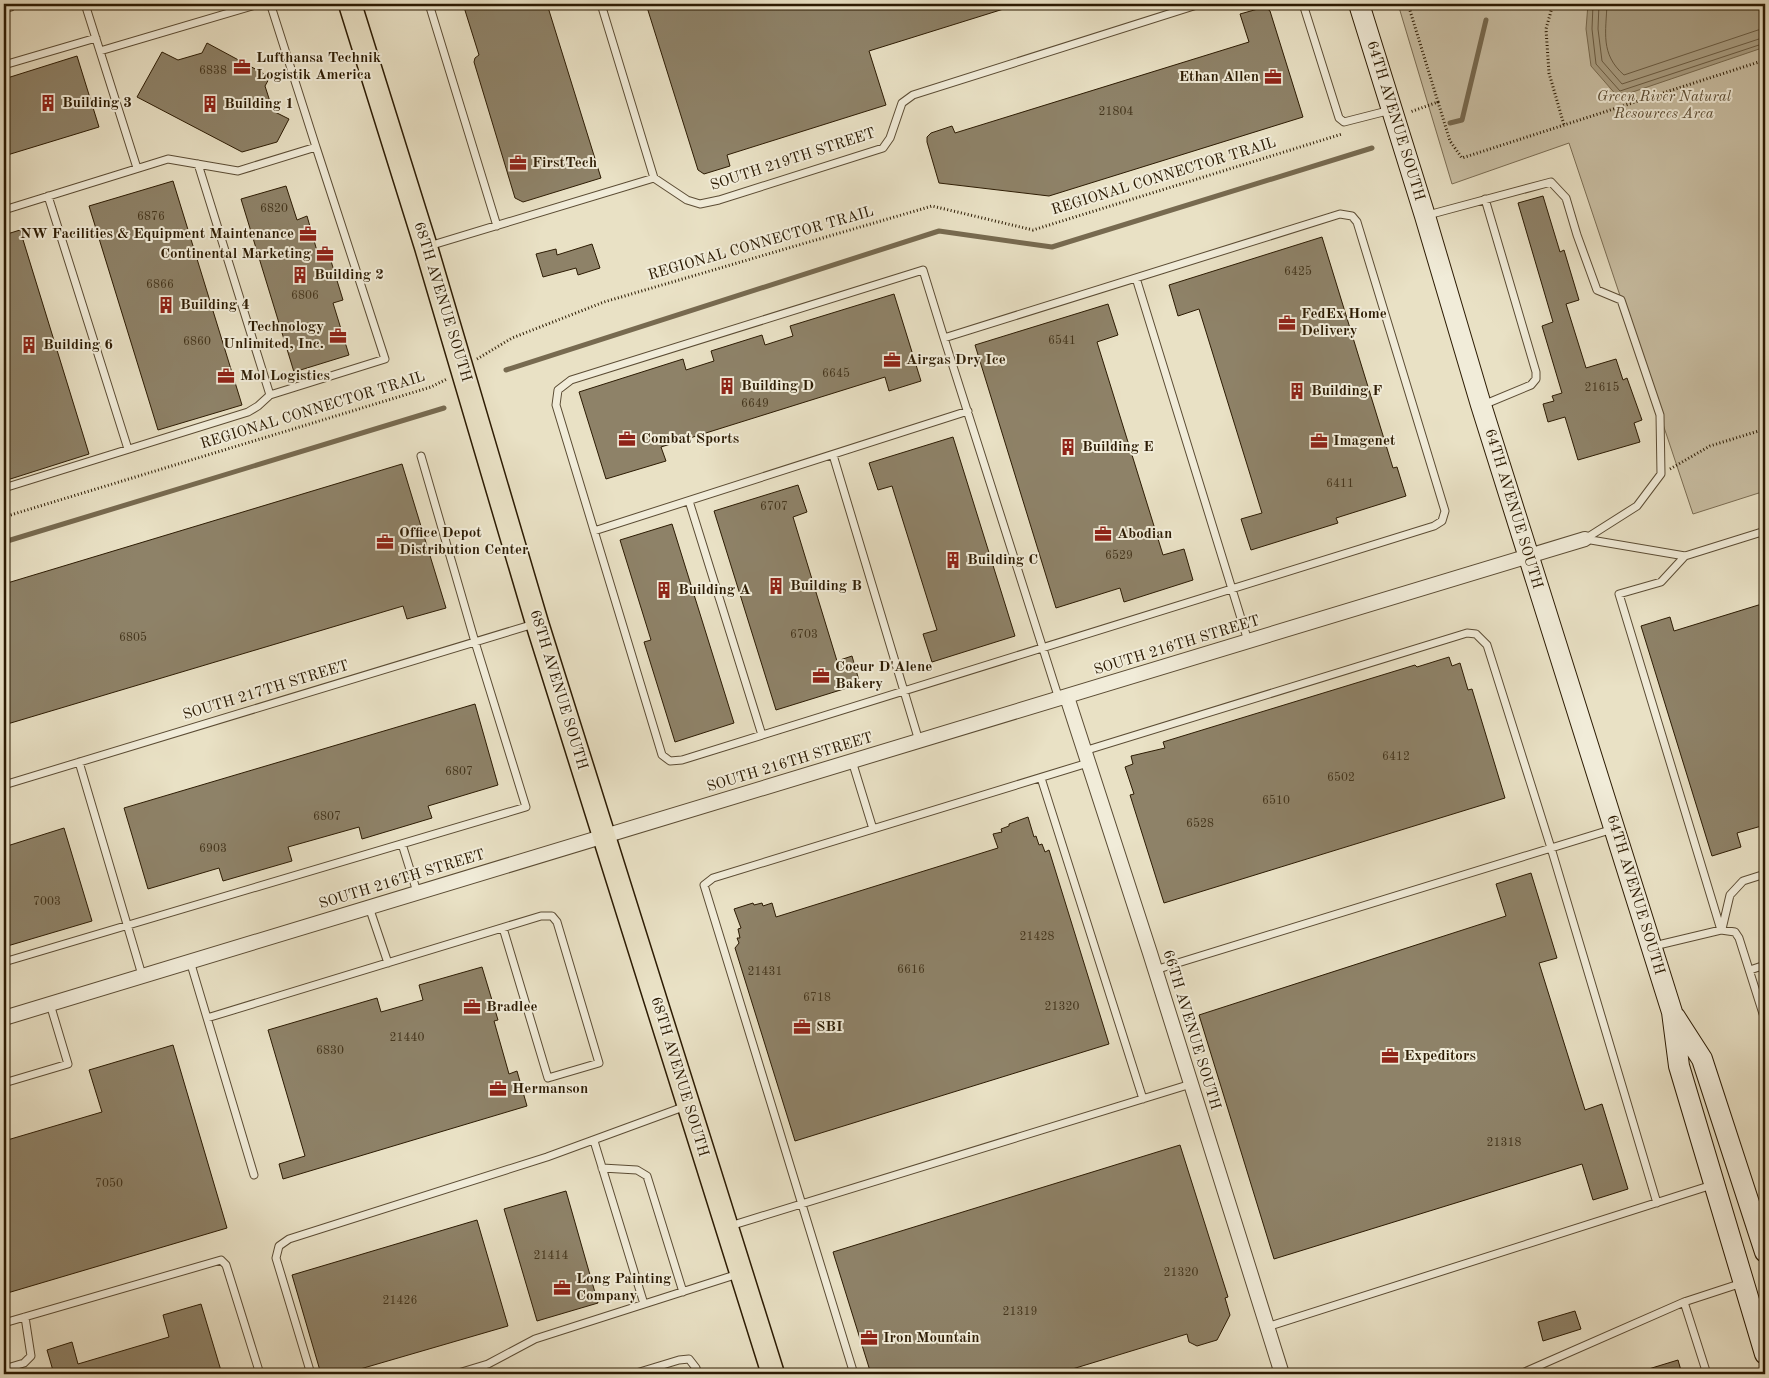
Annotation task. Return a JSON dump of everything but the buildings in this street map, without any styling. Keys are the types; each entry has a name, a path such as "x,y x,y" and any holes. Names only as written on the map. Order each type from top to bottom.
{"main road":[{"name":"68TH AVENUE SOUTH","path":"350,4 426,247 536,623 773,1374"}],"street":[{"path":"4,5 9,4"},
{"name":"64TH AVENUE SOUTH","path":"1359,4 1425,216 1481,406 1672,1012 1679,1066 1765,1354"},
{"name":"SOUTH 216TH STREET","path":"4,1018 1585,539"},
{"name":"66TH AVENUE SOUTH","path":"1063,698 1086,757 1155,970 1267,1326 1280,1374"},
{"name":"64TH AVENUE SOUTH","path":"1672,1012 1702,1059 1765,1252"}],"lane":[{"path":"85,4 137,168"},
{"path":"100,52 259,4"},
{"path":"4,488 248,412 270,395 385,359 269,4"},
{"path":"429,4 497,226"},
{"path":"426,247 654,178 601,4"},
{"name":"SOUTH 219TH STREET","path":"654,178 687,200 700,204 883,148 890,138 902,104 913,95 1200,4"},
{"path":"1303,4 1339,118 1344,122 1393,114"},
{"path":"4,65 96,38"},
{"path":"4,210 168,158 238,171 316,147"},
{"path":"198,164 270,395"},
{"path":"1425,216 1551,182 1566,198 1597,290 1621,300 1660,415 1661,474 1637,506 1585,539"},
{"path":"48,196 128,449"},
{"path":"1481,406 1531,385 1536,379 1536,372 1485,199"},
{"path":"944,338 1340,214 1352,216 1357,222 1445,511 1442,521 1434,526 1043,648 682,760 670,761 662,756 556,404 558,390 571,380 923,270 944,338 1043,648 1063,698"},
{"path":"1136,278 1248,641"},
{"path":"594,531 968,411"},
{"path":"833,455 919,741"},
{"path":"4,962 526,807 475,642 421,456"},
{"path":"689,500 762,735"},
{"path":"1585,539 1685,556 1765,531"},
{"path":"1685,556 1661,582 1619,594 1722,930"},
{"name":"SOUTH 217TH STREET","path":"4,785 536,623"},
{"path":"854,1374 704,885 713,878 1040,778 1086,757 1467,633 1476,634 1487,645 1551,848 1657,1203"},
{"path":"852,761 873,829"},
{"path":"78,762 142,975"},
{"path":"1040,778 1143,1099"},
{"path":"1155,970 1614,829"},
{"path":"402,844 417,892"},
{"path":"1722,930 1730,895 1743,881 1765,874"},
{"path":"369,906 388,963"},
{"path":"206,1018 541,916 552,916 558,922 599,1063 548,1078 503,928"},
{"path":"1651,947 1722,930 1735,932 1739,938 1750,970 1765,1020"},
{"path":"190,961 254,1175"},
{"path":"1750,970 1765,965"},
{"path":"4,1083 68,1064 50,1004"},
{"path":"726,1227 1191,1084"},
{"path":"310,1374 276,1258 279,1246 289,1240 594,1141 688,1106"},
{"path":"594,1141 644,1304"},
{"path":"602,1168 637,1170 647,1176 683,1292"},
{"path":"1267,1326 1715,1184"},
{"path":"4,1323 221,1260 226,1265 260,1374"},
{"path":"456,1374 488,1364 536,1339 741,1273"},
{"path":"1520,1374 1684,1302 1744,1282"},
{"path":"1684,1302 1707,1374"},
{"path":"4,1369 24,1363 31,1356 25,1317"},
{"path":"633,1374 679,1360 689,1359 698,1374"}],"path":[{"path":"1408,4 1450,141 1462,158 1765,60"},
{"path":"1553,4 1546,29 1549,72 1564,125"},
{"path":"1393,114 1438,102"},
{"name":"REGIONAL CONNECTOR TRAIL","path":"4,517 431,388 512,338 604,302 932,206 1033,230 1346,132"},
{"path":"1661,474 1710,446 1765,429"}],"green space":[{"name":"Green River Natural Resources Area","path":"1398,4 1765,4 1765,491 1693,514 1569,143 1452,184"}],"water":[{"path":"1588,4 1765,4 1765,47 1618,97 1591,66 1586,29"}],"waterway":[{"path":"1450,123 1462,120 1486,20"},
{"path":"506,370 939,231 1052,247 1372,148"},
{"path":"4,542 444,408"}],"place":[{"name":"Lufthansa Technik Logistik America","path":"242,67"},
{"name":"Ethan Allen","path":"1273,77"},
{"name":"Building 3","path":"48,103"},
{"name":"Building 1","path":"210,104"},
{"name":"FirstTech","path":"518,163"},
{"name":"NW Facilities & Equipment Maintenance","path":"308,234"},
{"name":"Continental Marketing","path":"325,254"},
{"name":"Building 2","path":"300,275"},
{"name":"Building 4","path":"166,305"},
{"name":"FedEx Home Delivery","path":"1287,323"},
{"name":"Technology Unlimited, Inc.","path":"338,336"},
{"name":"Building 6","path":"29,345"},
{"name":"Airgas Dry Ice","path":"892,360"},
{"name":"Mol Logistics","path":"226,376"},
{"name":"Building D","path":"727,386"},
{"name":"Building F","path":"1297,391"},
{"name":"Combat Sports","path":"627,439"},
{"name":"Imagenet","path":"1319,441"},
{"name":"Building E","path":"1068,447"},
{"name":"Abodian","path":"1103,534"},
{"name":"Office Depot Distribution Center","path":"385,542"},
{"name":"Building C","path":"953,560"},
{"name":"Building B","path":"776,586"},
{"name":"Building A","path":"664,590"},
{"name":"Coeur D'Alene Bakery","path":"821,676"},
{"name":"Bradlee","path":"472,1007"},
{"name":"SBI","path":"802,1027"},
{"name":"Expeditors","path":"1390,1056"},
{"name":"Hermanson","path":"498,1089"},
{"name":"Long Painting Company","path":"562,1288"},
{"name":"Iron Mountain","path":"869,1338"}]}
